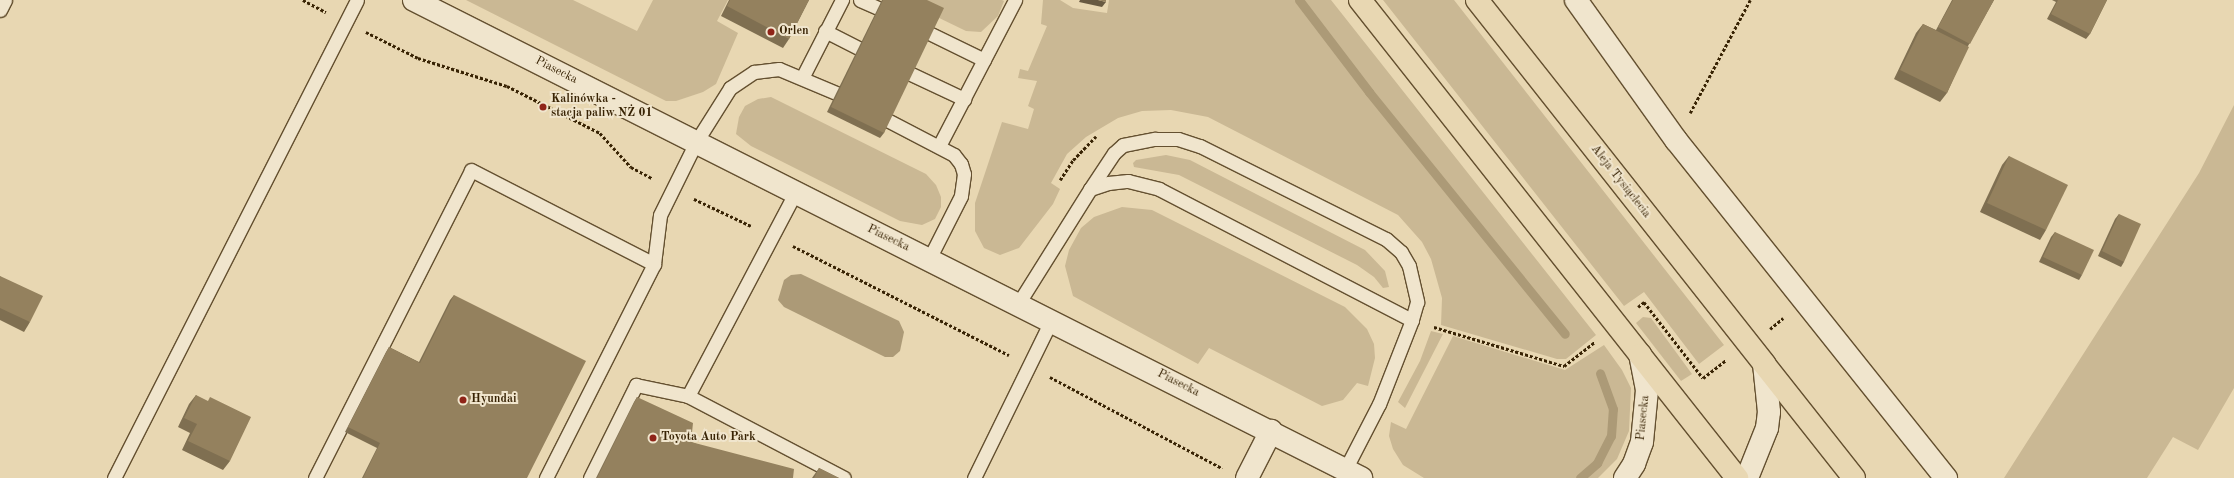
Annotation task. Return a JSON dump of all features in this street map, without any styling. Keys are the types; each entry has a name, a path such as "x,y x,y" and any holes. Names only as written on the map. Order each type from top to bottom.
{"main road":[{"path":"1360,0 1737,478"},
{"name":"Aleja Tysiąclecia","path":"1477,0 1854,478"}],"street":[{"name":"Piasecka","path":"414,0 1353,474"},
{"path":"1576,0 1676,140 1946,478"},
{"name":"Piasecka","path":"1625,478 1634,464 1643,436 1647,390 1640,355"},
{"path":"1746,478 1767,428 1769,412 1764,364"},
{"path":"1247,478 1270,431"}],"lane":[{"path":"0,10 5,0"},
{"path":"114,478 357,0"},
{"path":"802,78 842,0"},
{"path":"860,0 878,8"},
{"path":"939,146 1015,0"},
{"path":"825,31 859,48"},
{"path":"931,34 984,60"},
{"path":"546,478 654,264 660,215 696,142 720,102 740,80 767,69 779,69 836,93"},
{"path":"911,74 964,99"},
{"path":"889,120 954,155 964,174 961,196 929,260"},
{"path":"1018,304 1114,153 1124,145 1155,139 1178,139 1200,146 1386,239 1400,252 1410,266 1417,302 1412,320 1353,474"},
{"path":"315,478 471,170 654,264"},
{"path":"1090,189 1108,183 1128,181 1159,189 1412,320"},
{"path":"688,396 795,193"},
{"path":"974,478 1051,321"},
{"path":"590,478 636,385 688,396 844,478"}],"path":[{"path":"303,0 418,58 507,86 600,133 631,167 902,299 1221,466 1223,471"},
{"path":"1676,140 1750,0"},
{"path":"1634,310 1644,302 1703,378 1731,356"}],"shaded area":[{"path":"466,0 573,0 637,31 653,0 728,0 717,21 738,33 716,84 703,92 676,101 666,101"},
{"path":"902,0 1004,1 998,16 981,32 966,31"},
{"path":"1043,0 1060,0 1073,8 1107,13 1109,0 1331,0 1596,335 1566,359 1557,359 1441,325 1442,298 1431,259 1422,242 1398,215 1208,117 1171,110 1142,111 1118,118 1086,137 1067,154 1051,183 1060,189 1053,204 1019,248 1000,255 984,248 975,231 975,203 1002,122 1028,129 1034,109 1028,106 1037,81 1018,78 1020,69 1028,71 1047,26 1041,24"},
{"path":"1383,0 1454,0 1724,345 1699,364 1644,292 1624,306"},
{"path":"771,97 926,174 936,185 941,197 941,207 935,219 922,225 900,221 751,146 736,134 739,117 745,106 758,99"},
{"path":"2234,105 2234,388 2198,450 2173,437 2147,478 2004,478 2199,173"},
{"path":"1166,155 1190,160 1365,250 1385,271 1389,287 1383,288 1374,277 1357,265 1179,175 1134,167 1133,163 1136,160"},
{"path":"1122,207 1152,210 1345,307 1367,329 1374,344 1375,358 1368,386 1357,383 1343,400 1322,406 1209,348 1198,364 1073,296 1065,266 1069,250 1081,228 1094,217"},
{"path":"801,274 899,321 904,332 900,351 893,357 885,357 784,307 778,300 784,280 791,275"},
{"path":"1643,317 1651,318 1692,374 1681,381 1636,323"},
{"path":"1431,331 1443,334 1405,408 1398,402 1420,361"},
{"path":"1453,336 1565,370 1604,345 1622,370 1631,388 1629,431 1617,459 1598,478 1424,478 1403,465 1393,449 1389,436 1391,422 1406,429"}],"building":[{"name":"Orlen","path":"730,0 809,0 789,39 727,6"},
{"path":"883,0 927,0 944,8 884,133 831,107"},
{"path":"1953,0 1994,0 1970,44 1938,27"},
{"path":"2058,0 2107,0 2090,34 2051,14"},
{"path":"1923,24 1969,47 1947,93 1900,70"},
{"path":"2009,156 2068,185 2046,230 1987,203"},
{"path":"2119,214 2141,224 2124,262 2102,251"},
{"path":"2055,232 2094,250 2082,275 2043,257"},
{"path":"0,276 43,296 30,322 0,308"},
{"name":"Hyundai","path":"454,295 586,361 527,478 363,478 380,443 348,427 389,347 420,363"},
{"path":"196,395 208,401 210,397 251,417 230,461 188,441 197,424 184,418"},
{"name":"Toyota Auto Park","path":"637,397 693,423 691,442 794,469 793,478 597,478"},
{"path":"819,468 839,478 814,478"}],"waterway":[{"path":"1299,0 1369,92 1565,334"},
{"path":"1580,478 1597,463 1611,436 1613,409 1600,373"}],"place":[{"name":"Orlen","path":"771,32"},
{"name":"Kalinówka - stacja paliw NŻ 01","path":"543,107"},
{"name":"Hyundai","path":"463,400"},
{"name":"Toyota Auto Park","path":"653,438"}]}
